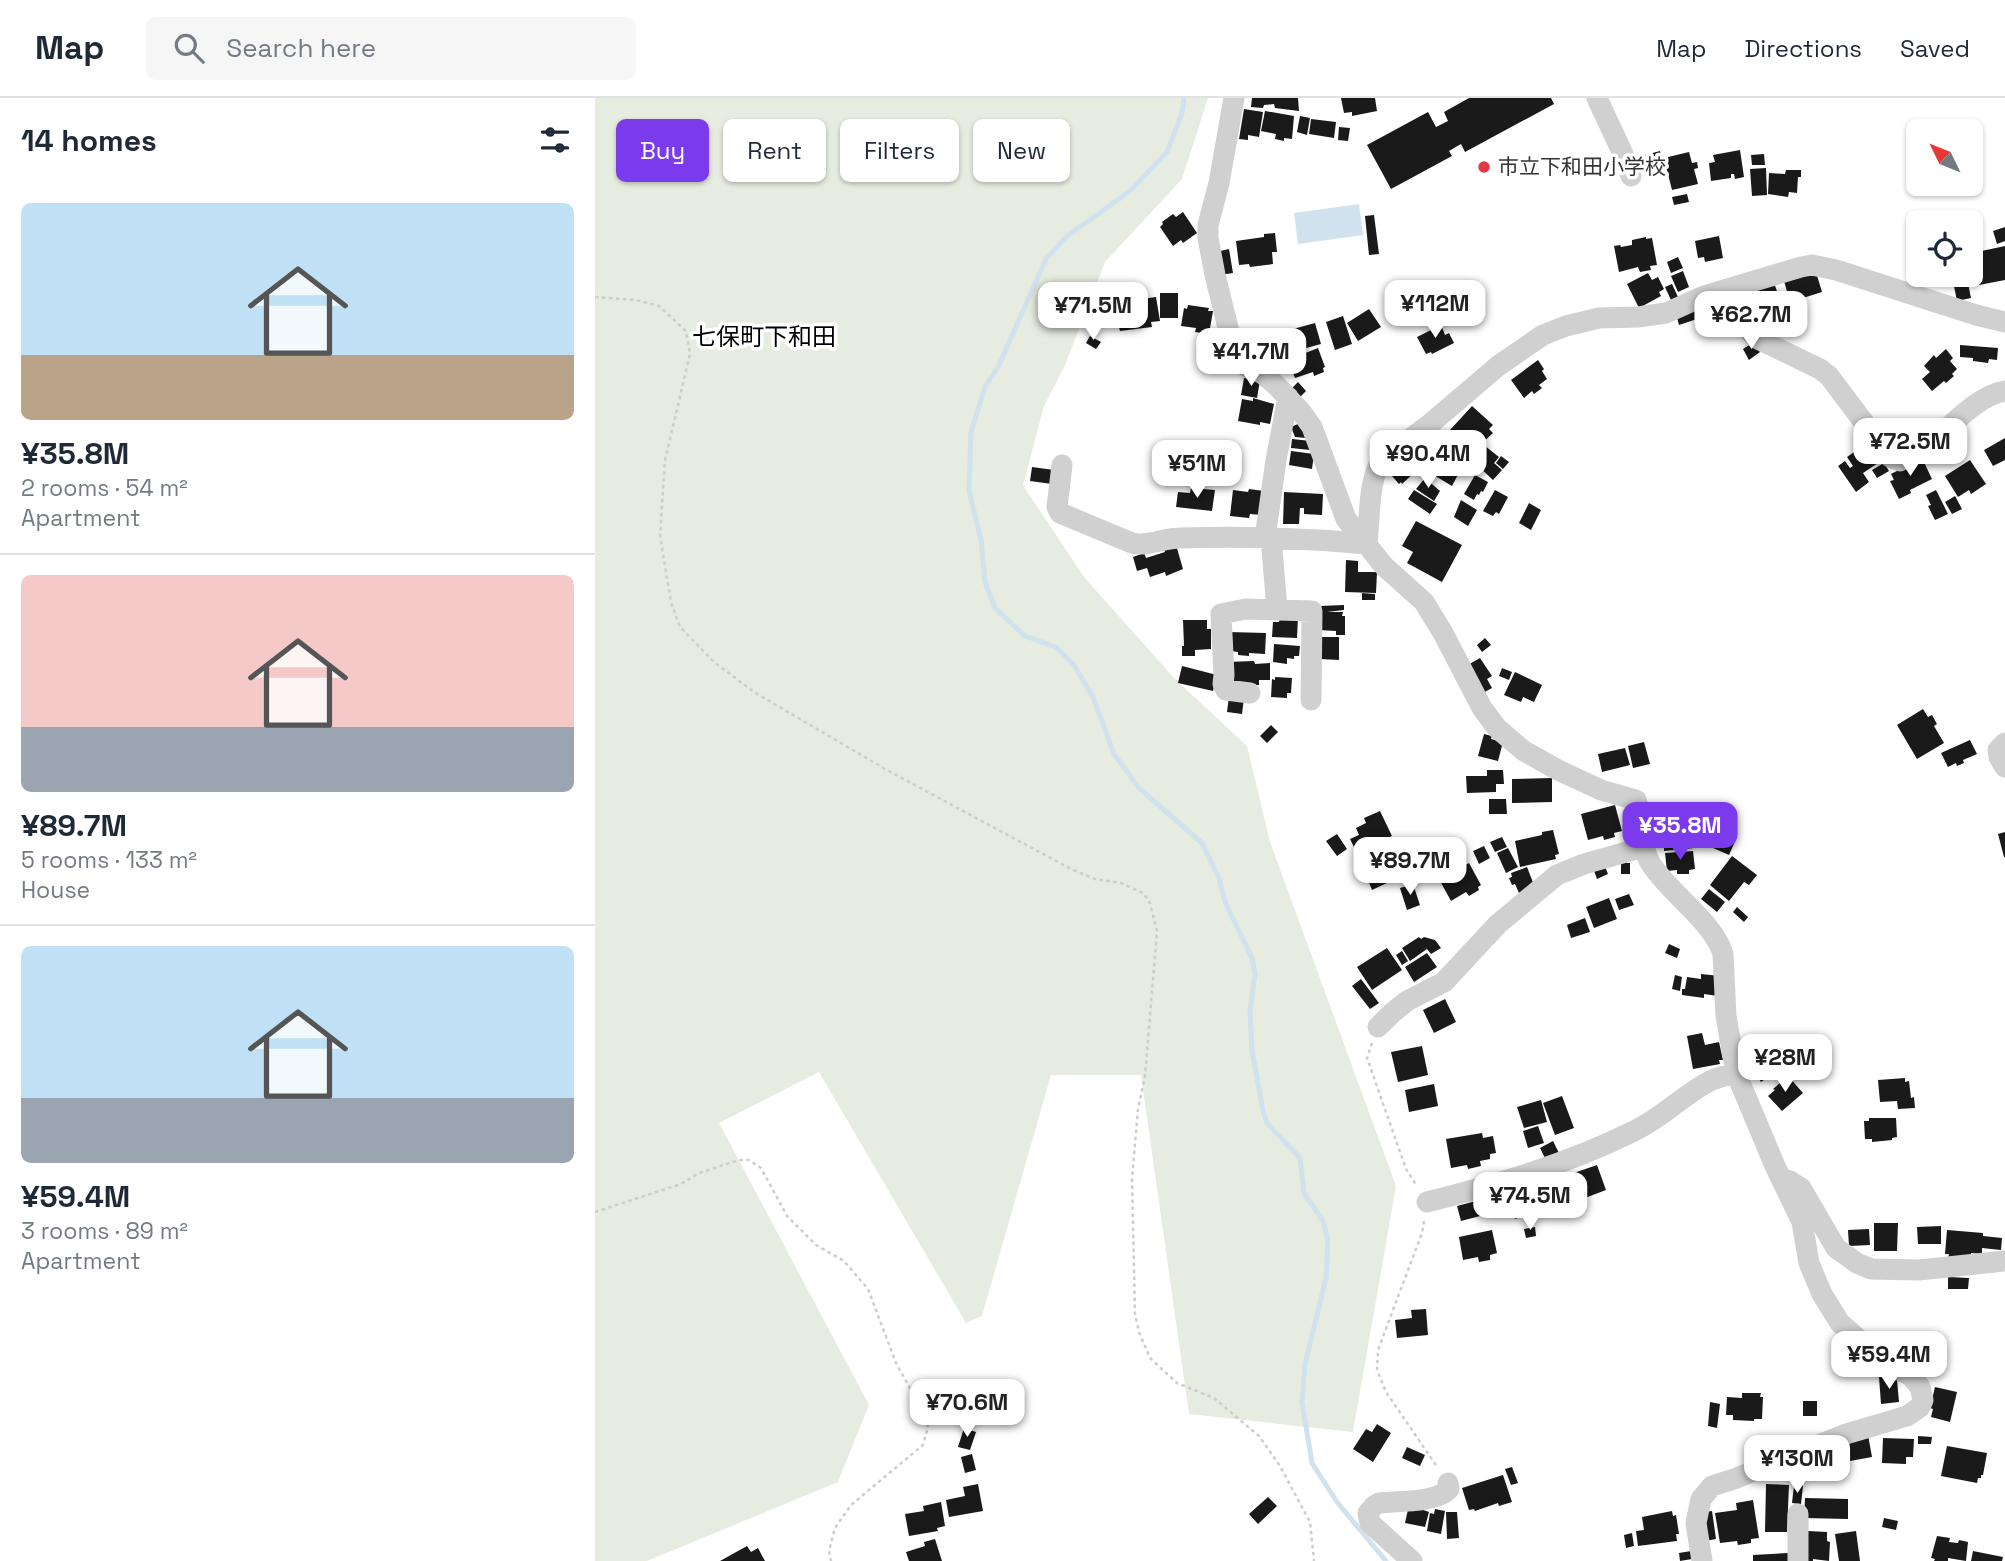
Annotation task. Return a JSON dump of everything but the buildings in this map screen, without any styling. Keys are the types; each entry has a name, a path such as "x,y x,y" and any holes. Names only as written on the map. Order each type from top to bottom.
{"street":[{"path":"1234,98 1219,183 1208,225 1209,251 1235,356 1244,365 1263,374 1288,397 1312,427 1346,519 1384,566 1425,602 1482,708 1497,727 1524,751 1558,770 1601,790 1636,800 1648,858 1664,881 1719,942 1723,954 1728,1037 1736,1073 1801,1222 1809,1263 1822,1294 1840,1322 1882,1360 1911,1376 1920,1387 1923,1399 1920,1407 1907,1416 1846,1434 1712,1486 1702,1499 1696,1523 1702,1561"},
{"path":"1597,98 1631,176"},
{"path":"1367,544 1372,485 1381,461 1430,424 1498,366 1533,341 1553,331 1599,318 1666,313 1704,296 1812,265 2005,322"},
{"path":"1729,289 1756,338 1813,364 1829,376 1890,457 1900,461 1923,450 1982,399 2005,391"},
{"path":"1277,609 1268,538 1276,460 1288,397"},
{"path":"1062,465 1058,507 1060,513 1139,545 1178,538 1321,539 1367,544"},
{"path":"1250,694 1226,690 1223,684 1221,614 1246,609 1312,611 1311,701"},
{"path":"2005,743 1999,750 1999,757 2005,767"},
{"path":"1378,1027 1407,1001 1444,982 1497,924 1557,875 1584,864 1644,847"},
{"path":"1427,1202 1510,1180 1621,1138 1650,1124 1710,1081 1736,1073"},
{"path":"1781,1178 1801,1188 1836,1248 1871,1269 1919,1270 2005,1261"},
{"path":"1412,1561 1370,1523 1368,1513 1379,1503 1430,1498 1444,1493 1449,1489 1448,1483"},
{"path":"1798,1514 1798,1561"}],"path":[{"path":"595,297 636,300 659,306 686,331 690,354 665,460 660,536 671,603 680,627 714,662 754,692 885,769 1071,869 1095,878 1121,883 1141,891 1149,900 1157,931 1145,1076 1138,1109 1132,1180 1135,1314 1139,1332 1150,1358 1177,1383 1214,1398 1259,1436 1280,1466 1310,1522 1314,1561"},
{"path":"1378,1027 1367,1058 1406,1169 1427,1202 1422,1233 1378,1350 1377,1370 1386,1392 1448,1483"},
{"path":"595,1212 681,1184 699,1173 739,1160 749,1160 761,1168 787,1216 816,1245 844,1261 868,1289 896,1363 921,1408 928,1427 923,1445 851,1505 835,1528 829,1551 831,1561"}],"shaded area":[{"path":"595,98 1208,98 1182,179 1105,262 1065,365 1044,406 1023,485 1084,577 1175,679 1247,746 1270,842 1396,1186 1353,1432 1189,1414 1141,1075 1051,1075 982,1316 966,1323 819,1072 719,1123 869,1405 838,1482 647,1561 595,1561"}],"water":[{"path":"1359,204 1363,235 1298,244 1294,213"}],"waterway":[{"path":"1184,98 1182,113 1167,152 1130,191 1066,237 1046,259 999,365 985,387 971,432 969,490 981,540 985,582 995,608 1025,636 1056,647 1074,665 1093,697 1114,754 1139,788 1202,843 1219,878 1225,902 1252,958 1255,974 1250,1012 1252,1051 1263,1111 1267,1123 1300,1158 1304,1193 1323,1221 1328,1241 1326,1278 1305,1364 1302,1402 1312,1463 1337,1502 1386,1561"}],"place":[{"name":"市立下和田小学校","path":"1484,167"}],"district":[{"name":"七保町下和田","path":"764,337"}]}
